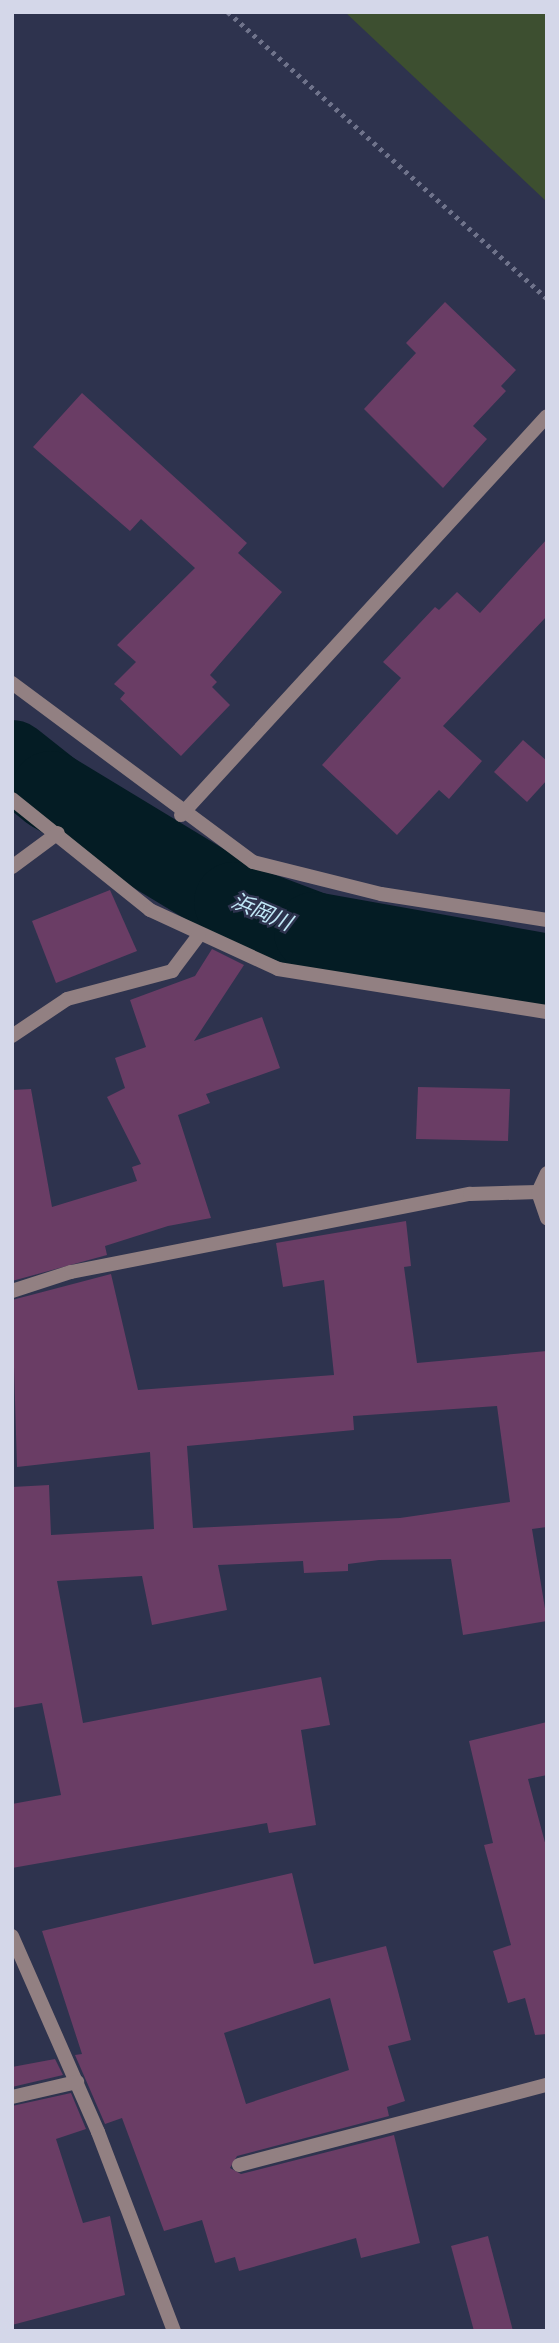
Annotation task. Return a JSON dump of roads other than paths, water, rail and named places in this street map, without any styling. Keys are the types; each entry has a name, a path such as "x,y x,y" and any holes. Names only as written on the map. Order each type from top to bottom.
{"street":[{"path":"181,815 547,416"},
{"path":"12,683 181,815 253,862 301,878 547,920"},
{"path":"12,799 58,833 150,910 198,935 278,969 547,1012"},
{"path":"12,867 58,833"},
{"path":"12,1037 67,999 172,971 198,935"},
{"path":"547,1173 538,1192 547,1217"},
{"path":"12,1291 71,1272 456,1197 538,1192"},
{"path":"12,1936 77,2082 174,2331"},
{"path":"12,2097 77,2082"},
{"path":"239,2165 547,2085"}],"waterway":[{"name":"浜岡川","path":"12,760 51,791 234,902 314,932 547,974"}]}
